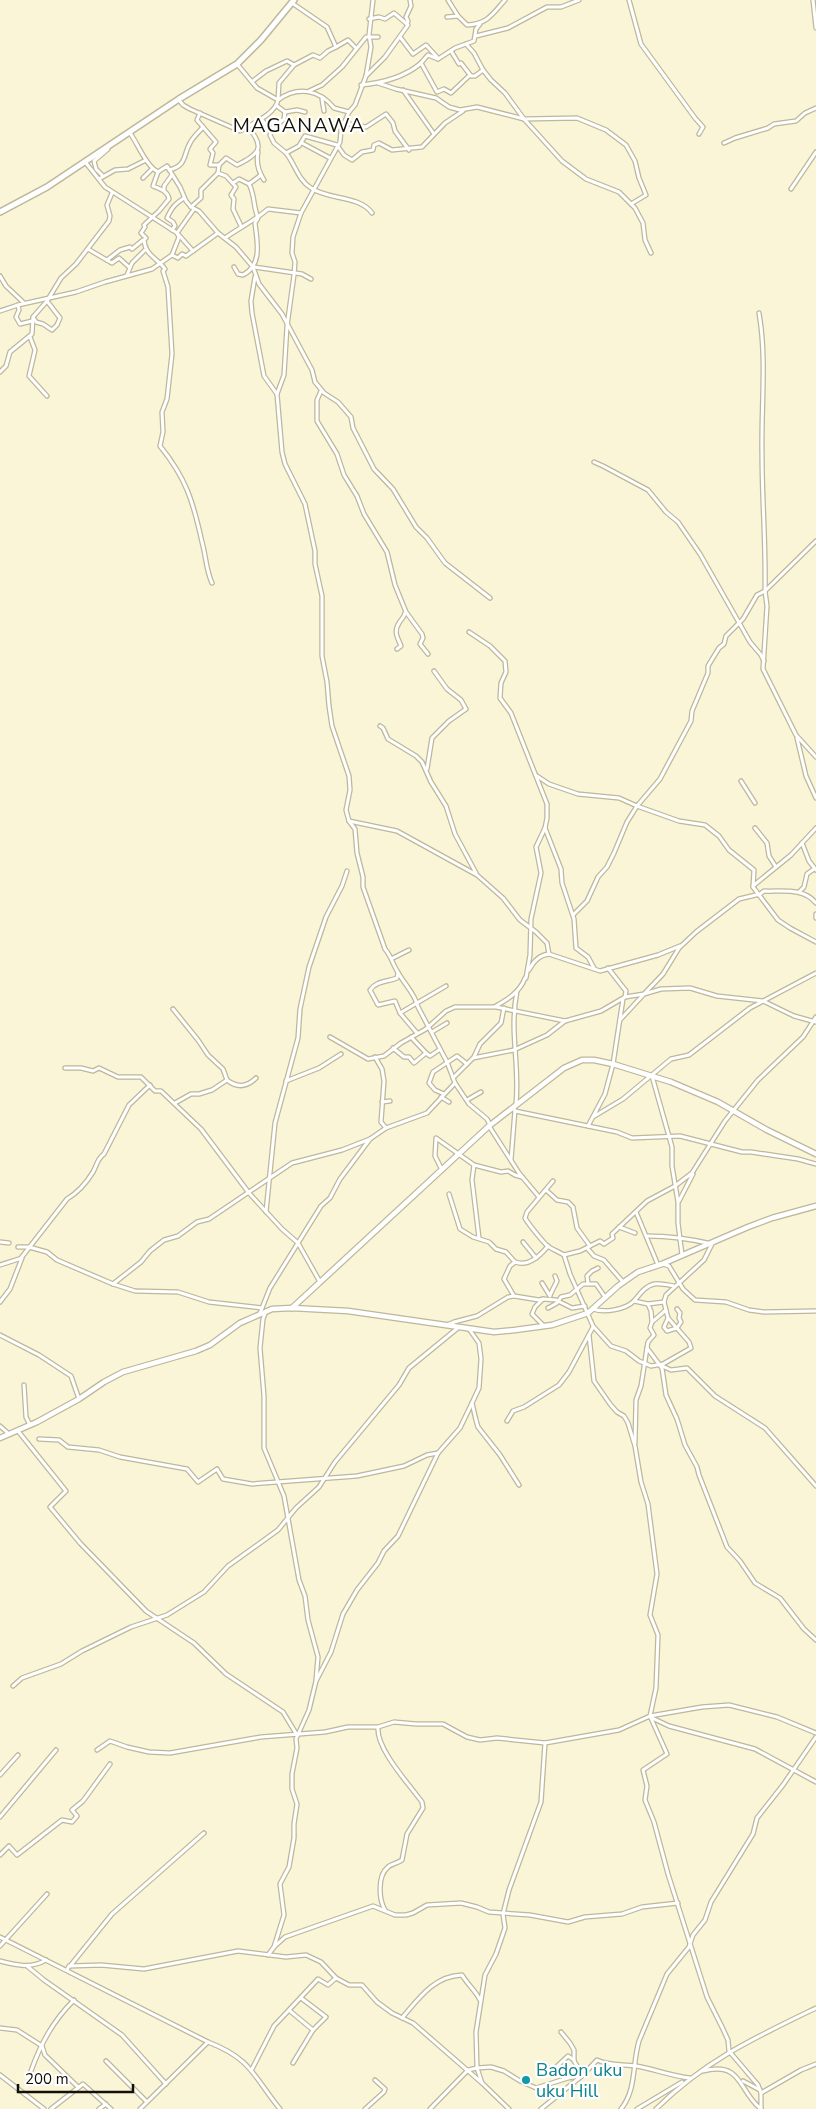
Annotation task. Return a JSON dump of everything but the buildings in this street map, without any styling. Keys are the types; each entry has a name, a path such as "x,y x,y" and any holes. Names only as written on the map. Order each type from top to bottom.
{"main road":[{"path":"0,212 48,188 179,99 237,64 261,40 293,1"}],"street":[{"path":"366,76 371,47 369,35 373,0"},
{"path":"410,0 411,6 406,18 408,25 366,76 361,85 354,105 344,123 338,146 312,189 301,213 294,237 292,252 295,262 287,326 284,375 277,394 282,452 285,464 305,504 315,551 316,572 322,596 322,656 332,726 348,776 350,790 346,810 349,821 355,829 356,853 363,877 363,887 385,949 392,958 398,973 416,998 439,1050 447,1062 455,1084 489,1126 510,1160 539,1197"},
{"path":"448,0 458,16 467,25 480,24 490,17 505,0"},
{"path":"476,34 508,28 547,7 562,7 579,0"},
{"path":"629,0 641,44 694,118 703,127 699,134"},
{"path":"813,0 816,28"},
{"path":"293,1 327,27 336,47"},
{"path":"370,19 385,18 394,14 407,24"},
{"path":"447,17 458,16"},
{"path":"361,85 378,83 402,75 421,63 428,55 438,58 474,41 480,24"},
{"path":"470,25 476,34"},
{"path":"369,35 378,37"},
{"path":"309,92 322,85 342,67 356,48 369,35"},
{"path":"400,37 413,54 426,45 438,58"},
{"path":"179,99 183,105 240,131 262,120 277,106 279,83 294,65 313,56 320,58 328,51 348,40 356,48"},
{"path":"466,44 474,53 483,70 505,93 524,119 539,133 562,161 586,179 619,192 631,204 643,223 645,240 651,253"},
{"path":"451,51 459,64 462,63 473,77 483,70"},
{"path":"252,81 266,71 286,61 294,65"},
{"path":"421,63 437,92 444,89 451,93 470,75"},
{"path":"237,64 262,92 278,100"},
{"path":"378,83 436,98 449,107 464,110"},
{"path":"402,90 434,134"},
{"path":"278,100 298,91 309,92 329,102 334,108 349,112"},
{"path":"322,99 324,111"},
{"path":"277,106 285,112 297,110 305,112"},
{"path":"286,153 302,143 305,136 338,146 344,156 352,160 362,152 373,150 374,145 380,143 392,150 422,148 445,123 464,110 477,107 524,119 577,118 606,130 626,145 635,161 646,195 631,204"},
{"path":"724,144 774,124 796,121 805,113 816,108"},
{"path":"270,130 284,119 285,112"},
{"path":"200,113 198,120 216,142 210,149 213,153 210,165 219,165"},
{"path":"344,123 366,127 386,114 395,131 409,150"},
{"path":"262,120 270,130 274,143 286,153 293,162 300,178 312,189 322,194 332,195 367,207 372,213"},
{"path":"247,126 256,136 259,148 256,160 264,180"},
{"path":"169,170 174,169 184,161 189,143 203,127"},
{"path":"130,133 152,169 158,172"},
{"path":"302,143 330,158"},
{"path":"103,176 96,169 94,161 113,144"},
{"path":"0,311 24,303 46,300 126,275 152,269 172,255 179,236 177,233 201,198 201,190 218,173 219,165 226,158 237,165 258,152"},
{"path":"791,190 816,152"},
{"path":"99,179 115,170 128,170 146,160"},
{"path":"86,163 112,192 177,233 193,251"},
{"path":"212,583 208,574 202,540 187,485 160,446 163,432 162,412 167,399 171,371 172,339 168,287 163,272 165,270 146,250 144,240 146,238 141,233 152,217 169,199 164,191 153,186 158,172 167,166 184,198 193,208 199,211 218,233 236,247 253,267 256,276 282,314 312,370 315,382 321,391 338,402 351,417 353,428 374,469 393,489 416,527 446,562 490,598"},
{"path":"143,178 152,169"},
{"path":"218,173 226,176 236,188 231,195 234,199 232,204 241,226"},
{"path":"164,191 164,186 172,175"},
{"path":"249,184 261,175"},
{"path":"233,183 239,179 249,184 254,193 254,210 258,218 256,223 257,256 253,267 240,275 235,271 234,267"},
{"path":"0,372 6,366 10,352 32,334 33,319 61,278 88,249 109,221 110,216 107,205 112,192"},
{"path":"172,230 175,226 174,222 167,218 173,204 184,198"},
{"path":"225,238 270,209 301,213"},
{"path":"172,255 178,258 182,254 186,256 218,233"},
{"path":"107,260 120,250 130,247 132,249 144,240"},
{"path":"88,249 112,263 119,258 129,267"},
{"path":"126,275 129,267 146,250"},
{"path":"253,267 294,273 308,276 311,279"},
{"path":"0,276 6,286 24,303"},
{"path":"256,276 251,301 252,313 264,376 277,394"},
{"path":"33,319 52,330 57,325 60,318 46,300"},
{"path":"18,305 19,310 16,317 20,324 33,319"},
{"path":"759,313 763,368 762,515 766,533 767,606 764,669 796,735 806,776 816,798"},
{"path":"30,337 35,350 30,376 46,396"},
{"path":"321,391 317,400 317,421 337,454 344,475 357,496 364,514 387,552 395,585 406,612 424,638 420,644 428,654"},
{"path":"594,462 648,490 666,512 678,522 700,554 764,662"},
{"path":"573,915 587,902 598,876 607,867 614,853 627,822 637,806 660,779 670,762 691,721 692,711 708,673 708,666 719,648 724,644 726,636 740,622 757,595 766,591 816,541"},
{"path":"397,649 402,646 396,637 397,625 406,612"},
{"path":"469,632 490,646 505,661 506,672 501,683 500,698 511,713 520,740 537,776 547,804 545,828 536,847 542,873 534,899 530,928 530,955 526,978"},
{"path":"427,771 432,738 443,726 466,709 461,700 447,689 434,671"},
{"path":"380,726 388,739 416,756 427,771 431,782 446,806 455,834 477,875"},
{"path":"796,735 816,758"},
{"path":"537,776 549,784 578,794 619,798 679,821 705,825 719,836 729,850 754,870 753,886 778,920 816,942"},
{"path":"742,780 755,804"},
{"path":"349,821 397,831 477,875 503,898 520,920 548,943 549,954"},
{"path":"545,828 561,869 562,883 573,915 576,929 576,948 588,957 594,968"},
{"path":"755,828 767,843 769,856 776,867"},
{"path":"753,886 791,856 816,828"},
{"path":"799,892 804,887 806,874 815,869 809,861 802,842"},
{"path":"266,1212 275,1123 298,1038 300,1009 309,967 326,917 340,891 347,871"},
{"path":"620,1020 663,974 684,944 732,904 744,897 760,894 764,891 799,892 813,898 816,902"},
{"path":"496,1006 508,1000 517,991 530,968 542,955 549,954 600,970 658,955 684,944"},
{"path":"392,958 409,950"},
{"path":"588,1126 605,1094 613,1064 626,991 608,968"},
{"path":"398,973 397,978 376,984 370,990 378,1006 395,1001 400,1013 417,1033"},
{"path":"593,1117 624,1099 670,1059 689,1055 750,1008 816,973"},
{"path":"400,1013 446,986"},
{"path":"473,1058 514,1050 547,1035 565,1021 601,1011 624,998 661,989 690,988 717,996 763,1000 794,1016 814,1021"},
{"path":"510,1160 518,1086 514,1050 514,1009 517,991"},
{"path":"330,1037 368,1059 384,1056 393,1048 429,1027 446,1011 455,1007 496,1006 565,1021"},
{"path":"453,1078 473,1058 480,1044 501,1023 504,1008"},
{"path":"173,1009 208,1055 223,1069 227,1080 238,1086 246,1085 256,1078"},
{"path":"678,1202 709,1145 733,1111 758,1080 803,1037 816,1017"},
{"path":"432,1032 447,1023"},
{"path":"411,1037 430,1056 439,1050"},
{"path":"393,1048 404,1057 409,1057 414,1063 426,1053"},
{"path":"286,1080 319,1068 340,1054"},
{"path":"449,1102 429,1082 433,1072 458,1056 467,1064"},
{"path":"375,1057 382,1069 384,1081 385,1093 382,1102 381,1122 386,1128"},
{"path":"292,1308 489,1126 516,1108 573,1063 582,1060 594,1060 613,1064 671,1082 733,1111 816,1154"},
{"path":"65,1068 81,1068 93,1071 99,1068 118,1077 141,1077 155,1091 161,1091 201,1129 250,1194 282,1229 298,1243 320,1282"},
{"path":"652,1075 670,1137 682,1256"},
{"path":"175,1103 191,1094 212,1090 227,1080"},
{"path":"113,1284 141,1262 150,1250 164,1240 178,1236 197,1222 209,1219 242,1196 250,1194 269,1178 292,1164 342,1150 370,1139 386,1128 427,1113 455,1084"},
{"path":"0,1302 10,1290 21,1258 67,1199 76,1194 86,1181 94,1170 99,1158 104,1154 128,1105 150,1085"},
{"path":"467,1100 481,1092"},
{"path":"382,1102 390,1100"},
{"path":"516,1108 632,1138 680,1136 742,1152 798,1159 816,1164"},
{"path":"442,1170 436,1156 436,1138 460,1153 474,1165 501,1172 508,1171 522,1176"},
{"path":"274,1947 284,1915 280,1884 289,1866 294,1838 297,1804 292,1789 292,1774 297,1735 309,1710 316,1681 318,1657 308,1620 305,1596 299,1580 284,1496 264,1448 264,1396 260,1348 263,1311 270,1288 321,1206 330,1198 340,1179 370,1139"},
{"path":"474,1165 472,1180 479,1238"},
{"path":"553,1181 527,1212 525,1218 529,1226 535,1230 548,1246 564,1255 600,1241 604,1244 612,1238 612,1234 619,1227 655,1196 686,1179 697,1166"},
{"path":"546,1190 557,1200 568,1202 573,1207 577,1228 588,1247 594,1256 604,1260 623,1282"},
{"path":"449,1194 460,1229 506,1252 515,1262 523,1263 536,1258 548,1246"},
{"path":"18,1247 29,1247 47,1252 57,1260 113,1284 135,1291 178,1292 209,1302 263,1311 292,1308 348,1311 494,1332 544,1326 588,1313 623,1282 638,1272 712,1244 772,1218 816,1206"},
{"path":"636,1212 660,1264 670,1268 678,1283 695,1300 726,1302 749,1310 764,1312 816,1311"},
{"path":"619,1227 635,1233"},
{"path":"647,1236 670,1236 680,1240 698,1240 712,1244"},
{"path":"0,1242 9,1243"},
{"path":"523,1242 536,1258"},
{"path":"659,1365 691,1348 689,1342 668,1318 664,1302 666,1295 674,1286 704,1260 712,1244"},
{"path":"564,1255 564,1261 594,1326 611,1346 626,1351 645,1365 659,1365 671,1370 687,1368 715,1396 742,1415 756,1421 773,1435 816,1486"},
{"path":"0,1265 21,1258"},
{"path":"514,1296 504,1276 515,1262"},
{"path":"588,1283 587,1276 598,1268"},
{"path":"551,1297 557,1281 555,1276"},
{"path":"542,1283 551,1297 558,1301 572,1308 585,1306"},
{"path":"548,1308 552,1307 562,1296 570,1295 581,1285 588,1283 598,1286 605,1297"},
{"path":"593,1310 605,1312 634,1301 647,1287 654,1284 674,1286"},
{"path":"446,1326 477,1316 508,1297 514,1296 539,1300 551,1297"},
{"path":"543,1299 532,1314 544,1326"},
{"path":"634,1301 648,1304 664,1302"},
{"path":"635,1446 635,1406 645,1365 648,1342 654,1335 650,1328 652,1322 648,1304"},
{"path":"668,1318 665,1329 667,1331 677,1328 681,1322 678,1309"},
{"path":"652,1322 666,1310"},
{"path":"0,1438 30,1426 123,1372 196,1351 210,1345 231,1328 263,1311"},
{"path":"506,1421 513,1411 524,1408 560,1385 594,1326"},
{"path":"13,1686 22,1678 61,1664 111,1636 180,1608 204,1592 228,1566 278,1530 324,1479 334,1462 399,1385 409,1368 459,1327"},
{"path":"316,1681 330,1652 342,1614 357,1590 378,1563 384,1551 398,1536 438,1452 460,1428 479,1388 479,1343 469,1328"},
{"path":"0,1335 39,1355 71,1376 79,1399"},
{"path":"589,1335 594,1381 610,1404 617,1412 624,1416 635,1446 641,1482 648,1504 657,1574 650,1615 658,1635 656,1688 650,1716 667,1754 644,1770 647,1786 645,1800 654,1822 707,1997 728,2040 729,2051 761,2091 761,2109"},
{"path":"647,1348 662,1368 668,1402 677,1420 685,1445 697,1467 727,1547 755,1582 780,1598 804,1629 816,1640"},
{"path":"24,1384 26,1418 30,1426"},
{"path":"472,1404 478,1428 500,1455 518,1484"},
{"path":"0,1426 10,1434"},
{"path":"18,1431 66,1491 50,1507 86,1549 146,1610 194,1644 226,1674 283,1712 297,1735"},
{"path":"39,1439 59,1440 68,1447 99,1450 120,1457 187,1469 198,1482 216,1469 223,1479 252,1484 357,1476 404,1466 438,1452"},
{"path":"97,1750 110,1741 149,1752 170,1753 261,1737 297,1735 348,1727 378,1727 394,1722 443,1724 467,1737 480,1740 497,1738 545,1743 619,1730 650,1716 702,1707 729,1705 777,1717 816,1735 794,1769 757,1818 753,1834 711,1902 705,1920 693,1935 689,1947 672,1967 663,1983 639,2040 632,2089 621,2109"},
{"path":"650,1716 669,1726 755,1749 816,1782"},
{"path":"378,1727 377,1732 388,1755 422,1802 423,1808 408,1834 402,1860 388,1866 384,1873 380,1891 381,1904 385,1911"},
{"path":"482,2083 477,2068 476,2032 480,2000 485,1975 496,1954 505,1928 503,1914 517,1866 541,1802 545,1743"},
{"path":"0,1817 56,1750"},
{"path":"0,1775 18,1755"},
{"path":"0,1855 9,1846 17,1855 62,1820 72,1822 77,1816 72,1810 83,1802 110,1764"},
{"path":"66,1970 112,1914 204,1833"},
{"path":"0,1946 47,1894"},
{"path":"268,1955 285,1937 373,1906 395,1915 406,1915 427,1905 461,1904 503,1914 530,1915 568,1922 585,1917 622,1914 642,1908 678,1902"},
{"path":"0,1937 208,2042 228,2050 252,2069 280,2109"},
{"path":"70,1966 101,1965 144,1969 238,1951 286,1957 306,1955 320,1962 336,1978 349,1985 362,1985 377,2002 413,2024 468,2070 509,2109"},
{"path":"0,1961 28,1966 37,1965 46,1960"},
{"path":"28,1966 44,1980 122,2034 166,2084"},
{"path":"402,2018 424,1992 438,1981 452,1975 462,1975 468,1986 476,1992 480,2000"},
{"path":"252,2069 274,2026 318,1979 328,1985 336,1978"},
{"path":"293,2063 313,2030 326,2017 301,1998"},
{"path":"31,2071 47,2032 60,2014 74,2000"},
{"path":"656,2109 689,2079 729,2051 816,2008"},
{"path":"290,2011 313,2030"},
{"path":"0,2028 16,2030 41,2046 45,2055 78,2087"},
{"path":"561,2032 574,2050 574,2061"},
{"path":"140,2109 208,2042"},
{"path":"543,2066 553,2070 568,2056 574,2061 583,2076"},
{"path":"541,2109 583,2076 597,2060 634,2066 689,2079"},
{"path":"106,2061 146,2102"},
{"path":"761,2091 816,2064"},
{"path":"430,2109 468,2070 477,2068 491,2068 504,2071 536,2088 568,2078 583,2076"},
{"path":"700,2071 709,2069 729,2071 740,2080 761,2091"},
{"path":"0,2076 44,2109"},
{"path":"637,2109 670,2088 689,2079"},
{"path":"365,2109 385,2089 374,2080"},
{"path":"740,2080 754,2104 761,2109"},
{"path":"51,2109 83,2084 111,2109"},
{"path":"99,2109 106,2104"}],"place":[{"name":"Badon uku uku Hill","path":"526,2080"}],"district":[{"name":"MAGANAWA","path":"299,125"}]}
